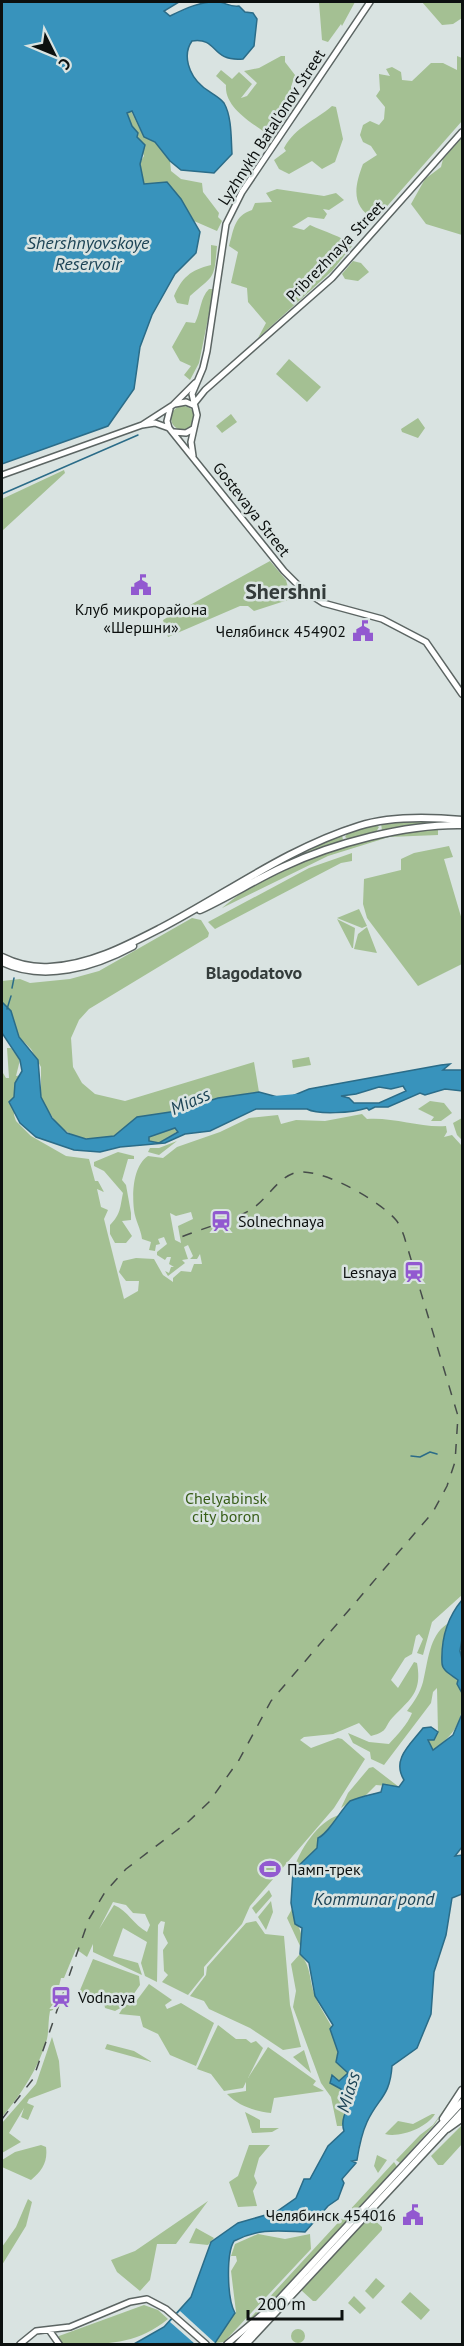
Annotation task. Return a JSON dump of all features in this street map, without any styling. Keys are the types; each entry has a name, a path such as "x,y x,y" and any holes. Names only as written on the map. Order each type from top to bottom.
{"main road":[{"name":"Lyzhnykh Batal'onov Street","path":"196,381 205,360 224,233 232,208 370,2"},
{"name":"Pribrezhnaya Street","path":"193,405 205,390 332,278 462,132"},
{"path":"142,425 174,404 196,381"},
{"path":"2,475 142,425 155,423 182,434 194,427 197,415 192,394 196,381"},
{"path":"174,404 184,402 193,405"},
{"path":"170,429 168,417 174,404"},
{"name":"Gostevaya Street","path":"193,456 190,442 194,427"},
{"name":"Gostevaya Street","path":"170,429 284,572 303,590 331,606 358,610 382,619 426,642 462,694"},
{"path":"2,957 33,966 49,967 94,958 130,944 307,847 348,830 375,822 436,818 462,820"},
{"path":"373,838 381,829 375,822"},
{"path":"2,963 33,971 54,972 97,962 134,946 306,857 373,838 429,826 462,825"},
{"path":"348,830 343,836 348,845"},
{"path":"439,2132 462,2090"},
{"path":"246,2344 439,2132 462,2102"},
{"path":"238,2344 439,2132 462,2112"},
{"path":"439,2132 462,2119"},
{"path":"20,2344 36,2331 70,2327 141,2300 158,2302 206,2344"},
{"path":"227,2344 274,2305"},
{"path":"49,2330 59,2344"}],"green space":[{"path":"319,2 355,2 342,26 341,24 328,42 322,40"},
{"path":"422,2 462,2 462,18 453,24 442,25"},
{"path":"285,56 285,62 295,75 291,87 296,102 273,138 242,116 230,102 226,85 216,76 221,70 232,79 239,72 252,84 241,98 247,96 257,83 244,71 259,68"},
{"path":"457,56 462,58 462,121 375,220 362,209 358,202 357,189 363,164 377,155 371,146 363,142 360,135 363,125 370,121 379,125 384,119 385,107 376,96 380,90 379,74 390,76 386,69 392,67 401,72 402,80 412,81 431,63 443,63 457,70"},
{"path":"332,106 336,107 343,139 335,162 322,169 312,161 289,174 279,169 274,160 286,151 284,148 294,134"},
{"path":"131,111 144,137 155,142 170,161 171,171 181,179 202,183 203,192 219,213 218,217 222,221 217,231 194,221 181,199 158,184 144,185 139,164 144,156 137,137 138,133 132,126 127,113"},
{"path":"462,137 462,235 426,224 411,204 425,179 441,167 443,159"},
{"path":"277,189 324,196 336,193 344,200 329,210 323,209 327,214 324,219 308,217 292,227 304,230 310,225 352,246 332,271 258,338 266,323 248,302 247,288 231,283 238,252 229,246 238,220 252,210 255,203 272,202 266,193"},
{"path":"211,245 217,246 212,276 190,296 188,305 177,303 174,296 180,284 192,272 211,265"},
{"path":"353,261 361,263 369,272 358,281 345,279 342,274"},
{"path":"209,289 214,289 199,363 190,380 184,375 191,366 180,361 172,347 186,322 195,323 204,296"},
{"path":"289,359 321,387 307,402 276,374"},
{"path":"183,406 192,409 195,418 192,427 183,430 174,427 171,418 174,409"},
{"path":"231,414 237,422 222,433 216,426"},
{"path":"418,418 425,428 418,438 402,432 401,429"},
{"path":"64,470 65,473 2,531 2,499"},
{"path":"270,561 286,580 291,599 254,611 248,606 240,606 168,637 163,620 168,617 165,609 168,607 172,615"},
{"path":"439,822 382,831 381,823"},
{"path":"375,824 379,827 376,832 350,840 345,837 349,831"},
{"path":"438,828 438,835 389,837 328,856 222,908 243,892 268,878 323,854 382,837"},
{"path":"342,834 343,841 290,860"},
{"path":"449,846 453,857 444,859 462,920 462,964 418,986 367,918 363,904 364,879 401,870 401,859 414,853"},
{"path":"352,853 352,861 341,863 215,929 208,922 309,868"},
{"path":"359,909 367,926 362,928 337,918"},
{"path":"192,918 201,920 209,933 208,937 89,1009 79,1020 71,1038 73,1067 82,1083 95,1094 125,1101 254,1062 259,1092 218,1098 156,1116 137,1117 114,1136 99,1139 78,1138 59,1127 45,1106 41,1097 41,1067 31,1049 19,1037 11,1011 2,1002 2,981 20,979 30,983 70,979 99,971"},
{"path":"337,919 355,928 353,948 352,948"},
{"path":"367,927 377,953 354,949 358,934"},
{"name":"Chelyabinsk city boron","path":"2,1047 3,1073 6,1078 9,1078 7,1048 11,1048 20,1060 16,1076 22,1075 15,1083 14,1115 16,1121 31,1136 66,1156 89,1159 95,1181 98,1181 104,1192 97,1189 101,1207 108,1210 104,1219 124,1299 138,1291 139,1281 126,1281 119,1272 123,1261 136,1258 154,1259 163,1275 173,1282 173,1278 181,1271 191,1272 194,1264 202,1264 200,1254 197,1259 190,1259 193,1256 188,1245 184,1247 188,1259 182,1260 185,1263 168,1276 165,1271 169,1273 171,1267 174,1267 169,1264 171,1257 165,1260 157,1255 157,1252 167,1244 164,1237 158,1239 160,1244 156,1245 155,1251 149,1250 151,1242 142,1239 133,1203 134,1188 139,1166 148,1156 163,1158 177,1147 220,1132 249,1118 278,1115 281,1124 296,1120 325,1121 362,1114 367,1119 446,1126 447,1132 444,1137 452,1135 462,1146 462,1595 432,1622 423,1655 417,1653 423,1639 419,1634 416,1636 412,1654 405,1658 391,1680 398,1688 414,1662 417,1663 417,1687 411,1699 384,1730 371,1736 359,1723 333,1734 304,1737 300,1740 311,1748 338,1738 342,1739 365,1759 334,1808 250,1906 242,1924 204,1967 204,1975 188,1995 162,1982 168,1975 164,1971 163,1950 168,1943 163,1933 165,1922 161,1921 158,1925 157,1982 145,1976 141,1963 147,1942 123,1928 113,1956 138,1963 142,1975 93,1952 93,1944 87,1957 76,1949 64,1978 61,1978 53,2010 50,2011 47,2039 39,2060 22,2090 2,2117","holes":["191,1212 193,1219 178,1226 181,1243 175,1240 170,1213 176,1216","113,1902 126,1905 133,1913 145,1914 150,1925 147,1932 114,1905 99,1929"]},
{"path":"309,1057 311,1065 293,1068 292,1060"},
{"path":"430,1101 444,1103 452,1113 441,1121 431,1121 434,1117 418,1109"},
{"path":"462,1118 462,1140 457,1135 453,1123"},
{"path":"175,1128 178,1131 159,1143 149,1141 149,1137"},
{"path":"177,1141 159,1155 148,1152 150,1148 159,1148"},
{"path":"118,1152 134,1156 134,1159 128,1159 122,1180 126,1185 131,1213 131,1220 122,1221 132,1236 126,1243 115,1243 110,1234 110,1225 118,1214 123,1193 104,1171 94,1166 94,1162"},
{"path":"447,1624 443,1656 448,1669 461,1687 461,1710 458,1724 433,1751 427,1743 438,1732 437,1688 433,1692 431,1703 384,1765 371,1759 370,1752 353,1743 348,1733 369,1742 389,1744 412,1713 407,1711 422,1686 433,1642 436,1635"},
{"path":"373,1767 399,1787 376,1785 361,1800 354,1799 341,1808 348,1793 369,1768"},
{"path":"339,1815 318,1838 317,1848 293,1871 310,1838 324,1823"},
{"path":"269,1890 272,1896 256,1914 252,1908"},
{"path":"271,1901 273,1912 266,1930 258,1917"},
{"path":"292,1909 300,1930 301,1948 287,1918"},
{"path":"256,1921 265,1934 284,1936 290,2005 301,2047 283,2050 250,2028 209,2009 204,2001 190,1996 206,1975 207,1967 246,1923"},
{"path":"300,1954 308,1968 312,1988 337,2042 336,2062 348,2073 339,2081 342,2094 354,2073 358,2074 360,2084 342,2126 337,2126 331,2097 321,2083 293,2007 296,1991 291,1964"},
{"path":"93,1959 139,1976 140,1985 126,2005 134,2004 149,1984 172,2000 165,2005 167,2009 181,2003 214,2023 196,2066 170,2055 158,2034 143,2027 140,2016 119,2014 124,2006 115,2011 105,2008 103,1998 96,1993 87,1999 78,1995"},
{"path":"218,2025 236,2039 246,2039 251,2043 256,2041 263,2048 248,2078 268,2047 316,2081 313,2085 324,2091 274,2098 271,2113 237,2102 227,2094 246,2091 246,2082 243,2088 224,2091 211,2074 197,2069"},
{"path":"52,2037 59,2061 61,2087 29,2099 27,2103 34,2106 28,2120 21,2117 24,2108 9,2133 21,2142 2,2153 2,2123 36,2084"},
{"path":"107,2044 134,2051 152,2062 105,2049"},
{"path":"304,2050 311,2073 293,2057"},
{"path":"462,2084 434,2125 400,2163 396,2160 433,2125"},
{"path":"245,2112 260,2120 260,2128 279,2128 272,2132 252,2133"},
{"path":"435,2114 426,2124 412,2131 398,2135 385,2134 398,2121 413,2124"},
{"path":"462,2125 462,2144 443,2165 438,2165 431,2156"},
{"path":"41,2145 46,2147 45,2162 31,2180 2,2167 2,2160 15,2152"},
{"path":"249,2145 270,2145 259,2158 254,2176 257,2183 253,2191 257,2206 238,2207 229,2182 238,2176"},
{"path":"377,2155 387,2160 378,2173 374,2166"},
{"path":"394,2162 398,2168 276,2299 241,2328"},
{"path":"28,2199 32,2202 26,2226 2,2265 2,2247 16,2227"},
{"path":"208,2201 176,2244 157,2244 150,2280 140,2291 117,2272 111,2260 135,2251"},
{"path":"370,2216 382,2227 382,2230 316,2301 313,2301 301,2290"},
{"path":"196,2228 214,2238 208,2245 189,2243"},
{"path":"258,2234 285,2239 310,2234 311,2249 224,2342 215,2343 225,2325 236,2312 231,2271 237,2261 236,2256 231,2256 235,2244"},
{"path":"376,2278 385,2286 373,2299 365,2291"},
{"path":"410,2292 430,2310 421,2320 401,2302"},
{"path":"354,2296 366,2308 360,2314 348,2303"},
{"path":"144,2305 158,2310 168,2319 144,2334 119,2342 63,2344 57,2339 59,2336"},
{"path":"298,2329 303,2331 305,2336 303,2341 298,2343 293,2341 291,2336 293,2331"}],"water":[{"name":"Shershnyovskoye Reservoir","path":"2,2 179,2 164,11 170,16 200,4 220,2 239,6 245,12 253,13 257,19 254,46 243,59 225,57 201,41 192,41 189,47 187,58 190,71 204,88 224,103 230,121 232,154 214,173 181,170 170,161 155,142 144,137 132,111 127,113 132,126 138,133 137,137 145,145 140,164 144,184 167,182 181,199 200,232 196,253 175,274 152,315 140,347 134,389 108,426 2,464"},
{"path":"2,1002 11,1011 19,1037 38,1060 41,1097 52,1118 67,1133 86,1139 114,1136 137,1117 177,1111 218,1098 259,1092 285,1099 309,1089 441,1065 450,1064 443,1070 462,1070 462,1091 445,1089 425,1095 420,1093 388,1107 375,1107 369,1110 367,1108 327,1113 307,1109 256,1109 210,1131 185,1134 165,1143 120,1147 100,1152 74,1150 36,1137 20,1123 9,1102 14,1097 15,1083 22,1071 20,1060 2,1033","holes":["403,1086 406,1091 379,1103 354,1103 349,1098 341,1096 379,1087 391,1089","175,1128 178,1132 159,1143 149,1141 149,1137"]},
{"path":"462,1600 460,1651 462,1693 457,1684 458,1680 444,1668 442,1655 449,1622"},
{"name":"Kommunar pond","path":"462,1714 462,1847 455,1856 462,1855 462,1894 452,1898 446,1935 434,1972 431,2014 417,2048 392,2066 389,2084 367,2122 357,2160 352,2161 356,2163 342,2179 344,2183 338,2199 328,2206 305,2232 261,2232 234,2241 231,2247 228,2277 230,2298 235,2313 215,2343 134,2344 164,2327 191,2297 211,2242 238,2223 276,2212 296,2198 304,2179 310,2179 328,2146 344,2131 344,2117 357,2089 358,2074 354,2073 342,2095 341,2089 330,2083 332,2075 339,2081 348,2073 336,2062 338,2052 330,2029 333,2025 315,1996 309,1963 300,1954 302,1928 295,1924 291,1903 293,1871 317,1848 318,1838 326,1832 350,1801 381,1792 383,1784 399,1787 404,1780 400,1765 401,1759 408,1746 423,1728 431,1727 438,1732 434,1740 428,1740 433,1750 453,1735"}],"pier":[{"path":"180,2311 215,2343 195,2344 170,2322"}],"waterway":[{"path":"2,494 138,435"},
{"path":"12,988 14,978"},
{"path":"7,1009 11,996"},
{"name":"Miass","path":"274,1099 297,1097"},
{"path":"411,1456 420,1457 430,1452 437,1454"}],"railway":[{"path":"2,2119 33,2079 89,1919 105,1892 126,1869 189,1821 209,1802 239,1760 271,1701 433,1512 447,1486 455,1462 458,1416 404,1236 397,1222 388,1212 333,1179 318,1174 294,1173 282,1180 252,1209 235,1218 179,1238"}],"place":[{"name":"Клуб микрорайона «Шершни»","path":"141,585"},
{"name":"Челябинск 454902","path":"363,631"},
{"name":"Solnechnaya","path":"221,1221"},
{"name":"Lesnaya","path":"414,1272"},
{"name":"Памп-трек","path":"270,1869"},
{"name":"Vodnaya","path":"61,1997"},
{"name":"Челябинск 454016","path":"413,2215"}],"district":[{"name":"Shershni","path":"286,591"},
{"name":"Blagodatovo","path":"254,972"}]}
